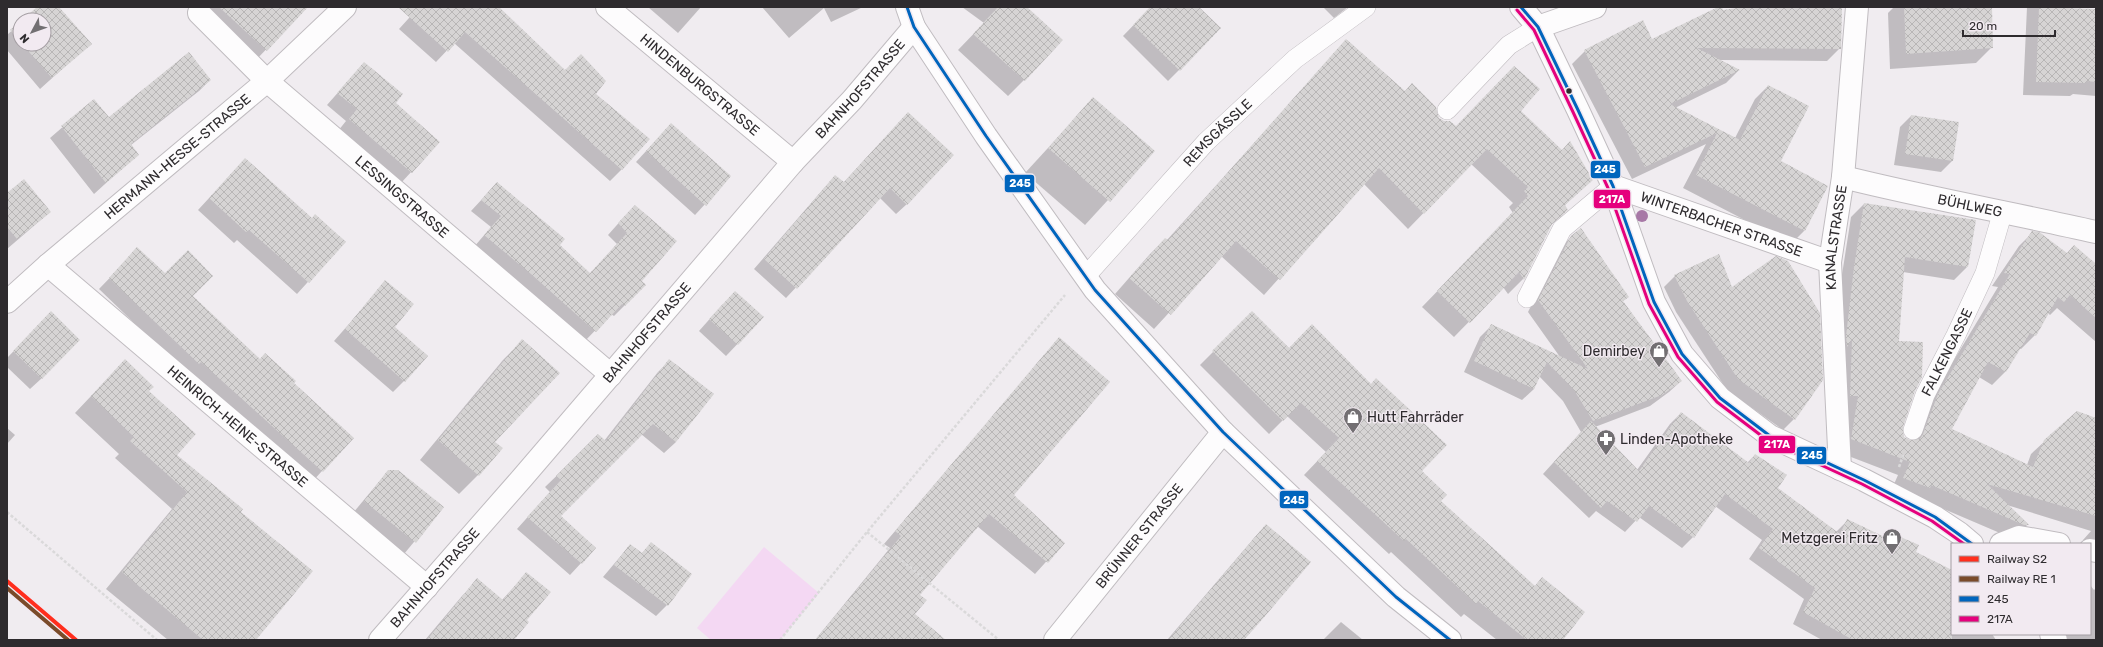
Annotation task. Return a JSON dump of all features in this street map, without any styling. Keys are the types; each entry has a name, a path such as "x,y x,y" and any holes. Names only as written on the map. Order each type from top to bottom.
{"street":[{"name":"HERMANN-HESSE-STRASSE","path":"7,302 48,265 267,82 345,7"},
{"name":"HINDENBURGSTRASSE","path":"607,7 793,162"},
{"path":"907,7 914,27 986,136 1090,284 1223,432 1396,597 1450,640"},
{"name":"WINTERBACHER STRASSE","path":"1521,7 1538,27 1613,186 1654,302 1682,354 1720,398 1770,436 1889,493 1935,517 1959,532 1971,543"},
{"path":"1538,27 1595,7"},
{"name":"KANALSTRASSE","path":"1840,469 1830,262 1843,177 1857,7"},
{"name":"LESSINGSTRASSE","path":"199,13 267,82 611,375"},
{"name":"BAHNHOFSTRASSE","path":"380,640 611,375 793,162 852,100 914,27"},
{"name":"BÜHLWEG","path":"1843,177 1915,195 2003,211 2096,232"},
{"name":"WINTERBACHER STRASSE","path":"1613,186 1830,262"},
{"name":"HEINRICH-HEINE-STRASSE","path":"48,265 427,587"},
{"name":"BRÜNNER STRASSE","path":"1055,640 1223,432"},
{"path":"2003,543 2020,537 2053,543"}],"lane":[{"name":"REMSGÄSSLE","path":"1090,284 1206,142 1295,59 1366,7"},
{"path":"1447,110 1509,45 1538,27"},
{"path":"1527,298 1562,229 1613,186"},
{"name":"FALKENGASSE","path":"1913,430 1925,395 1956,335 1985,273 2003,211"}],"path":[{"path":"780,640 867,532 1059,301 1071,290 1080,302 1090,284"},
{"path":"1889,493 1913,430"},
{"path":"7,512 157,640"},
{"path":"867,532 999,640"}],"shaded area":[{"path":"764,547 819,593 780,640 711,640 697,628"}],"building":[{"path":"37,7 59,7 92,44 52,78 29,52 52,52 52,12 31,12"},
{"path":"219,7 308,7 267,51"},
{"path":"398,7 499,7 565,70 581,54 606,81 596,94 650,139 622,170 465,32 448,52"},
{"path":"998,7 1027,7 1063,40 1025,81 973,34"},
{"path":"1150,7 1199,7 1221,28 1180,71 1133,25"},
{"path":"1718,7 1722,7 1723,10 1744,7 1842,7 1841,49 1697,48 1740,70 1670,104 1740,140 1768,85 1809,106 1781,161 1828,186 1805,231 1696,175 1717,133 1645,167 1584,50 1643,20 1652,39"},
{"path":"1904,7 1992,7 1993,48 1906,54"},
{"path":"2039,7 2096,9 2096,82 2036,82"},
{"path":"1346,39 1405,91 1412,83 1436,107 1439,118 1444,121 1450,121 1456,126 1514,66 1540,89 1521,111 1562,150 1570,141 1593,180 1565,205 1568,210 1552,224 1524,280 1519,272 1470,323 1437,291 1528,196 1524,191 1528,187 1487,149 1424,214 1379,168 1280,280 1236,241 1171,315 1129,278 1165,238 1168,240"},
{"path":"189,52 211,80 131,144 139,155 106,183 61,126 94,99 109,117"},
{"path":"364,62 403,94 396,103 440,142 412,173 349,119 357,109 337,93"},
{"path":"1093,97 1155,151 1110,202 1048,148"},
{"path":"908,112 954,155 907,205 890,188 797,289 764,259 835,175 844,182"},
{"path":"1911,115 1959,122 1953,161 1905,154"},
{"path":"671,123 731,176 706,206 646,151"},
{"path":"245,158 312,218 315,214 346,242 309,283 249,230 246,232 209,198"},
{"path":"24,179 51,212 17,239 7,227 7,193"},
{"path":"497,182 565,239 560,245 590,273 627,233 618,223 635,205 677,241 642,281 646,285 625,306 622,304 596,332 531,274 484,235 501,216 481,200"},
{"path":"1864,203 1976,220 1968,267 1905,257 1899,341 1923,342 1922,377 1915,391 1903,427 1904,437 1910,440 1920,439 1923,434 1938,394 2010,274 2004,273 2032,231 2039,232 2067,253 2074,245 2096,264 2096,318 2070,295 2064,302 2058,297 2036,336 2030,333 2006,372 1988,362 1952,429 2033,467 2044,440 2077,411 2096,418 2096,516 1987,484 2029,525 2024,525 1931,485 1930,488 1903,478 1910,462 1851,439 1858,396 1850,396 1852,339 1847,347 1846,336 1854,267"},
{"path":"1581,228 1629,297 1623,301 1682,381 1662,395 1593,421 1574,390 1547,362 1534,389 1474,361 1491,324 1588,369 1538,300 1571,236"},
{"path":"137,247 165,273 188,250 213,276 193,296 260,359 265,353 296,381 294,383 354,438 323,472 201,362 199,364 109,278"},
{"path":"1719,254 1732,287 1776,256 1788,261 1820,313 1823,380 1795,420 1738,379 1687,301 1674,275"},
{"path":"385,280 414,304 395,327 428,356 405,382 345,329"},
{"path":"735,291 764,317 738,345 709,319"},
{"path":"51,311 80,340 42,379 13,351"},
{"path":"1252,311 1289,348 1312,324 1371,384 1376,378 1447,445 1422,471 1447,495 1441,501 1535,586 1542,577 1585,612 1563,640 1527,640 1478,601 1476,604 1406,539 1404,541 1317,461 1339,438 1301,403 1283,421 1212,351"},
{"path":"1059,337 1110,382 1014,495 1065,543 1048,563 989,514 920,595 927,600 915,614 946,640 815,640 901,536 895,531"},
{"path":"522,339 560,373 495,442 503,448 479,476 438,440"},
{"path":"125,359 154,387 149,391 196,434 177,455 243,509 241,512 313,571 256,640 203,640 122,572 187,492 130,441 134,437 91,396"},
{"path":"669,359 714,394 676,442 653,424 561,516 596,548 582,564 527,517 561,480 556,476 598,434 606,441"},
{"path":"1681,412 1749,463 1755,454 1787,475 1778,488 1840,534 1847,519 1893,541 1896,535 1919,545 1916,552 1951,570 1952,640 1853,640 1803,612 1815,588 1759,548 1773,529 1725,494 1694,538 1649,506 1637,522 1607,501 1601,508 1554,462 1591,421 1639,471"},
{"path":"388,470 398,470 444,507 416,543 364,501"},
{"path":"1266,524 1311,562 1244,640 1168,640"},
{"path":"651,542 692,574 668,606 614,565 630,544 642,553"},
{"path":"526,572 551,592 527,620 529,622 514,640 427,640 477,578 503,600"}],"rail line":[{"name":"S2","path":"7,581 76,640"}],"transit line":[{"name":"245","path":"907,7 914,27 986,136 1095,290 1223,432 1396,597 1450,640"},
{"name":"245","path":"1521,7 1538,27 1578,110 1613,186 1654,302 1682,354 1720,398 1770,436 1864,480 1935,517 1971,543"},
{"name":"217A","path":"1517,10 1534,30 1573,112 1608,188 1649,304 1678,357 1717,402 1767,440 1862,484 1932,521 1963,543"},
{"path":"7,588 68,640"}],"place":[{"name":"Demirbey","path":"1659,368"},
{"name":"Hutt Fahrräder","path":"1353,434"},
{"name":"Linden-Apotheke","path":"1606,456"},
{"name":"Metzgerei Fritz","path":"1892,555"}]}
